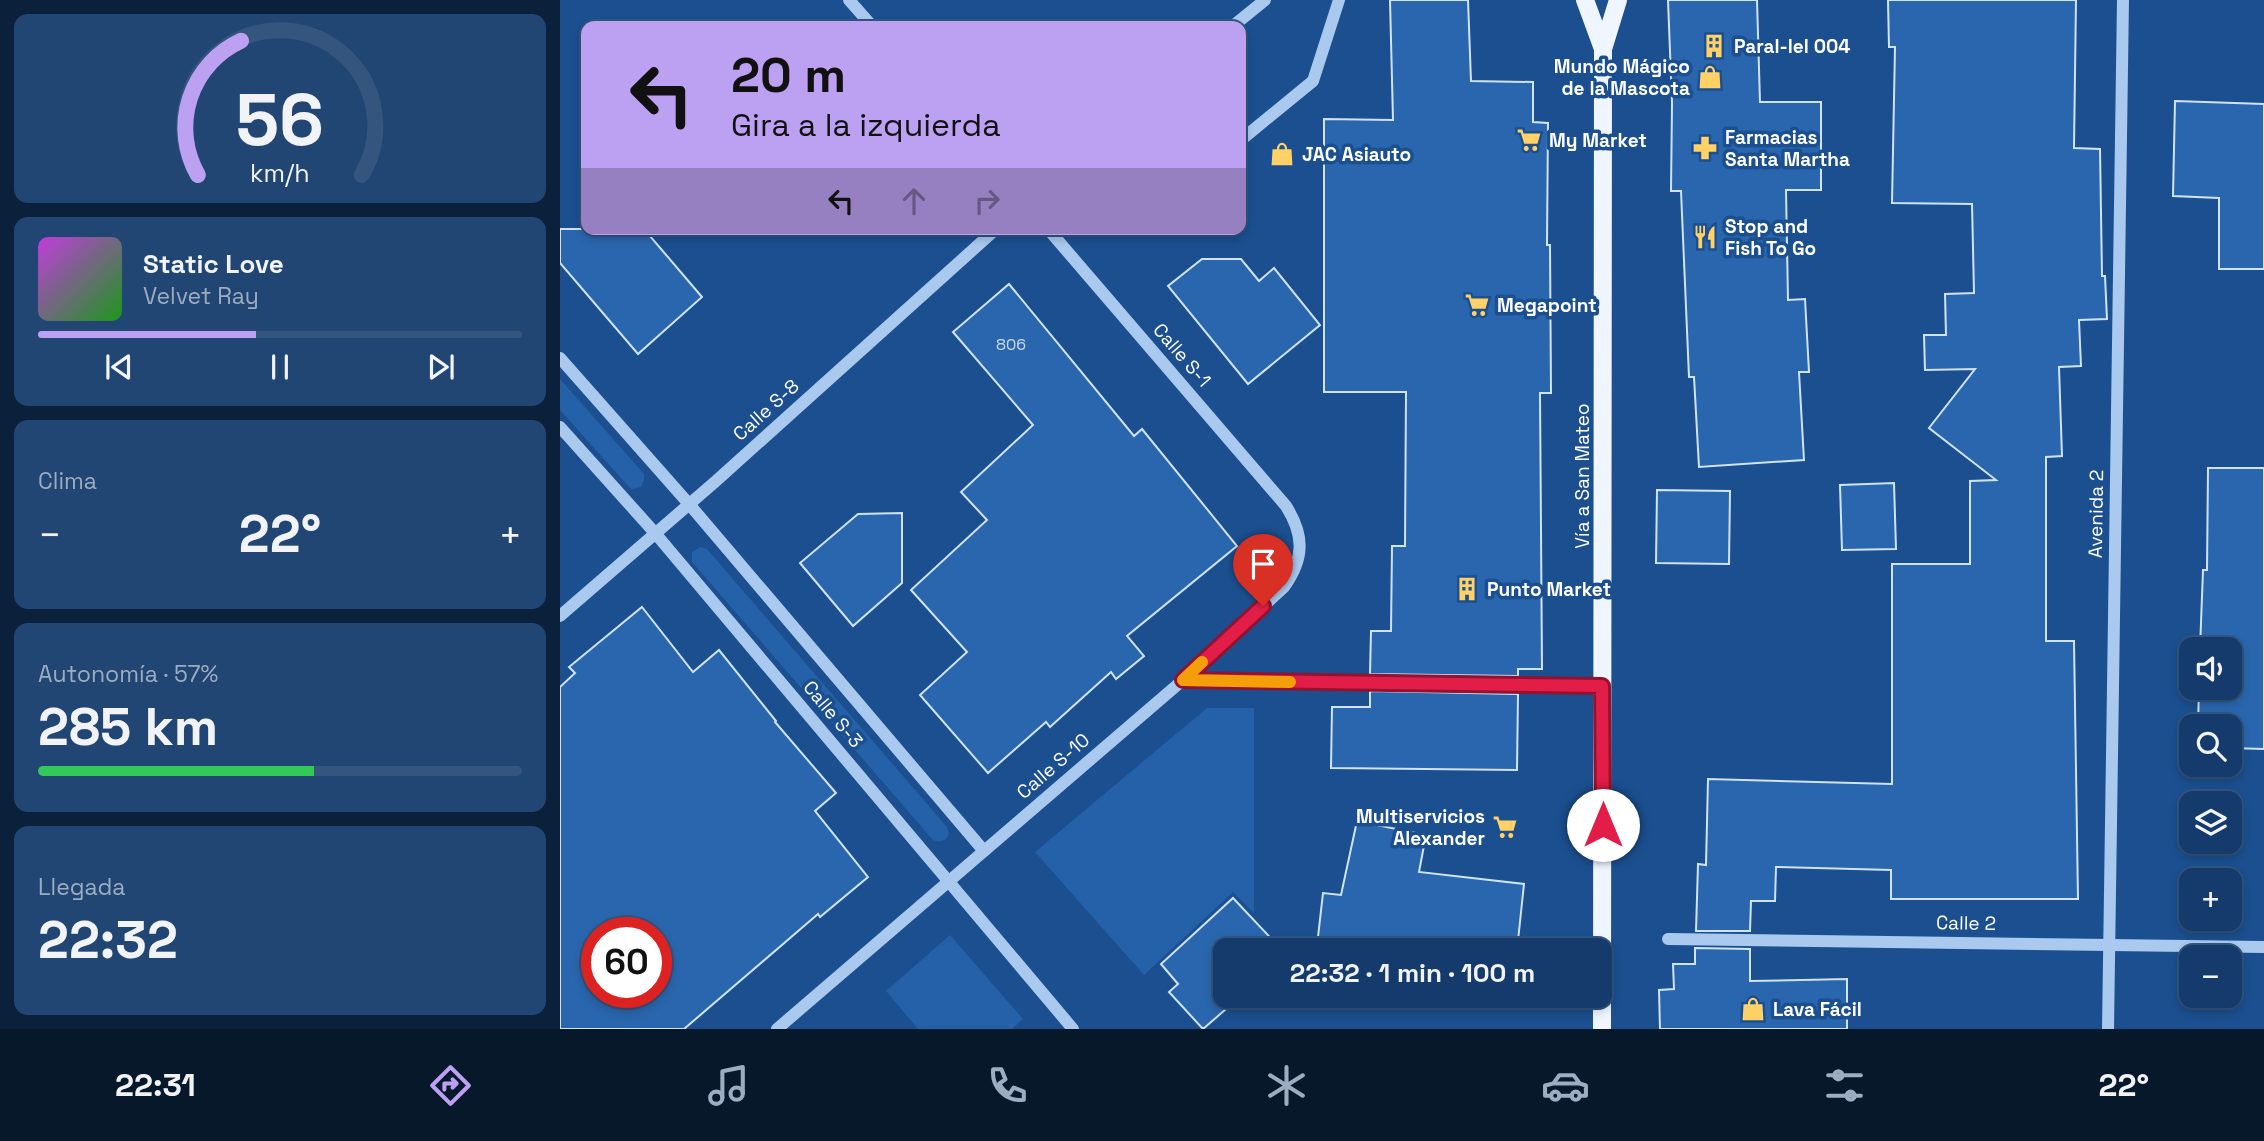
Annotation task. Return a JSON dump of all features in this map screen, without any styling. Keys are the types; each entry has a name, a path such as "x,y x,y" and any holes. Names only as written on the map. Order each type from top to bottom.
{"main road":[{"path":"1585,0 1603,49"},
{"path":"1603,49 1618,0"},
{"name":"Vía a San Mateo","path":"1602,1029 1603,49"}],"street":[{"path":"849,0 868,21"},
{"path":"1239,21 1265,0"},
{"path":"1246,137 1313,81 1339,0"},
{"name":"Avenida 2","path":"2108,1029 2123,0"},
{"name":"Calle S-8","path":"560,616 989,235"},
{"name":"Calle S-1","path":"1053,235 1286,506"},
{"name":"Calle S-3","path":"560,358 689,504 984,851"},
{"name":"Calle S-3","path":"560,427 656,533 1073,1029"},
{"name":"Calle S-10","path":"777,1029 1183,680 1284,587 1293,574 1299,556 1300,538 1296,521 1286,506"},
{"path":"1183,680 1602,686"},
{"name":"Calle 2","path":"1668,939 2264,947"}],"shaded area":[{"path":"560,379 644,474 641,487 629,487 560,410"},
{"path":"700,547 707,549 947,827 949,833 945,840 933,840 692,562 692,552"},
{"path":"1207,708 1254,708 1254,913 1233,892 1144,975 1035,852"},
{"path":"950,935 1023,1019 1012,1029 918,1029 886,991"}],"building":[{"path":"1390,0 1468,0 1471,81 1533,82 1533,122 1548,123 1547,245 1550,245 1551,393 1540,393 1542,669 1518,669 1518,676 1370,674 1371,631 1391,631 1392,546 1405,546 1406,392 1324,392 1324,119 1393,120"},
{"path":"1668,0 1757,0 1760,102 1821,102 1821,190 1786,190 1788,300 1805,299 1809,372 1799,372 1804,460 1699,467 1694,377 1689,377 1681,191 1671,191 1672,103"},
{"path":"1888,0 2076,0 2074,148 2100,149 2102,276 2105,276 2107,319 2079,320 2081,366 2059,367 2062,456 2046,457 2046,641 2074,641 2078,899 1891,899 1891,870 1776,867 1775,901 1751,901 1750,931 1696,931 1698,864 1706,865 1708,779 1892,784 1892,564 1970,564 1970,481 1996,480 1929,428 1975,369 1925,370 1924,335 1946,335 1945,294 1974,293 1972,204 1892,203 1895,47 1889,47"},
{"path":"2175,101 2264,104 2264,269 2219,269 2219,198 2173,196"},
{"path":"560,229 581,229 581,235 649,235 702,297 638,354 560,263"},
{"path":"1202,259 1241,259 1259,281 1274,268 1320,325 1248,384 1168,286"},
{"path":"1009,284 1134,436 1142,429 1237,546 1127,636 1144,656 1116,679 1111,672 1050,727 1046,722 988,773 920,695 967,652 911,590 987,520 961,492 1033,425 953,332"},
{"path":"2208,468 2264,468 2264,749 2242,748 2242,714 2198,714 2199,700 2242,700 2242,637 2200,637 2203,570 2207,570"},
{"path":"1894,483 1896,549 1842,550 1840,485"},
{"path":"1657,490 1730,491 1729,564 1656,563"},
{"path":"902,513 902,583 853,626 800,563 858,514"},
{"path":"642,607 693,672 719,650 775,722 836,793 815,811 868,877 820,917 818,914 684,1029 560,1029 560,687 575,673 569,667"},
{"path":"1370,691 1518,694 1517,770 1331,768 1332,707 1370,707"},
{"path":"1357,821 1426,835 1419,872 1524,884 1518,938 1318,937 1323,893 1341,895"},
{"path":"1233,898 1271,938 1213,938 1213,1008 1227,1008 1203,1029 1169,992 1178,984 1161,964"},
{"name":"Lava Fácil","path":"1695,948 1750,949 1750,981 1847,979 1847,1029 1660,1029 1659,990 1674,989 1673,964 1695,964"}],"slow traffic":[{"path":"1202,662 1183,680 1290,682"}],"place":[{"name":"Paral-lel 004","path":"1714,46"},
{"name":"Mundo Mágico de la Mascota","path":"1710,77"},
{"name":"My Market","path":"1529,140"},
{"name":"Farmacias Santa Martha","path":"1705,148"},
{"name":"JAC Asiauto","path":"1282,154"},
{"name":"Stop and Fish To Go","path":"1705,237"},
{"name":"Megapoint","path":"1477,305"},
{"name":"Punto Market","path":"1467,589"},
{"name":"Multiservicios Alexander","path":"1505,827"},
{"name":"Lava Fácil","path":"1753,1009"}],"route":[{"path":"1263,606 1183,680 1602,686 1603,825"}]}
